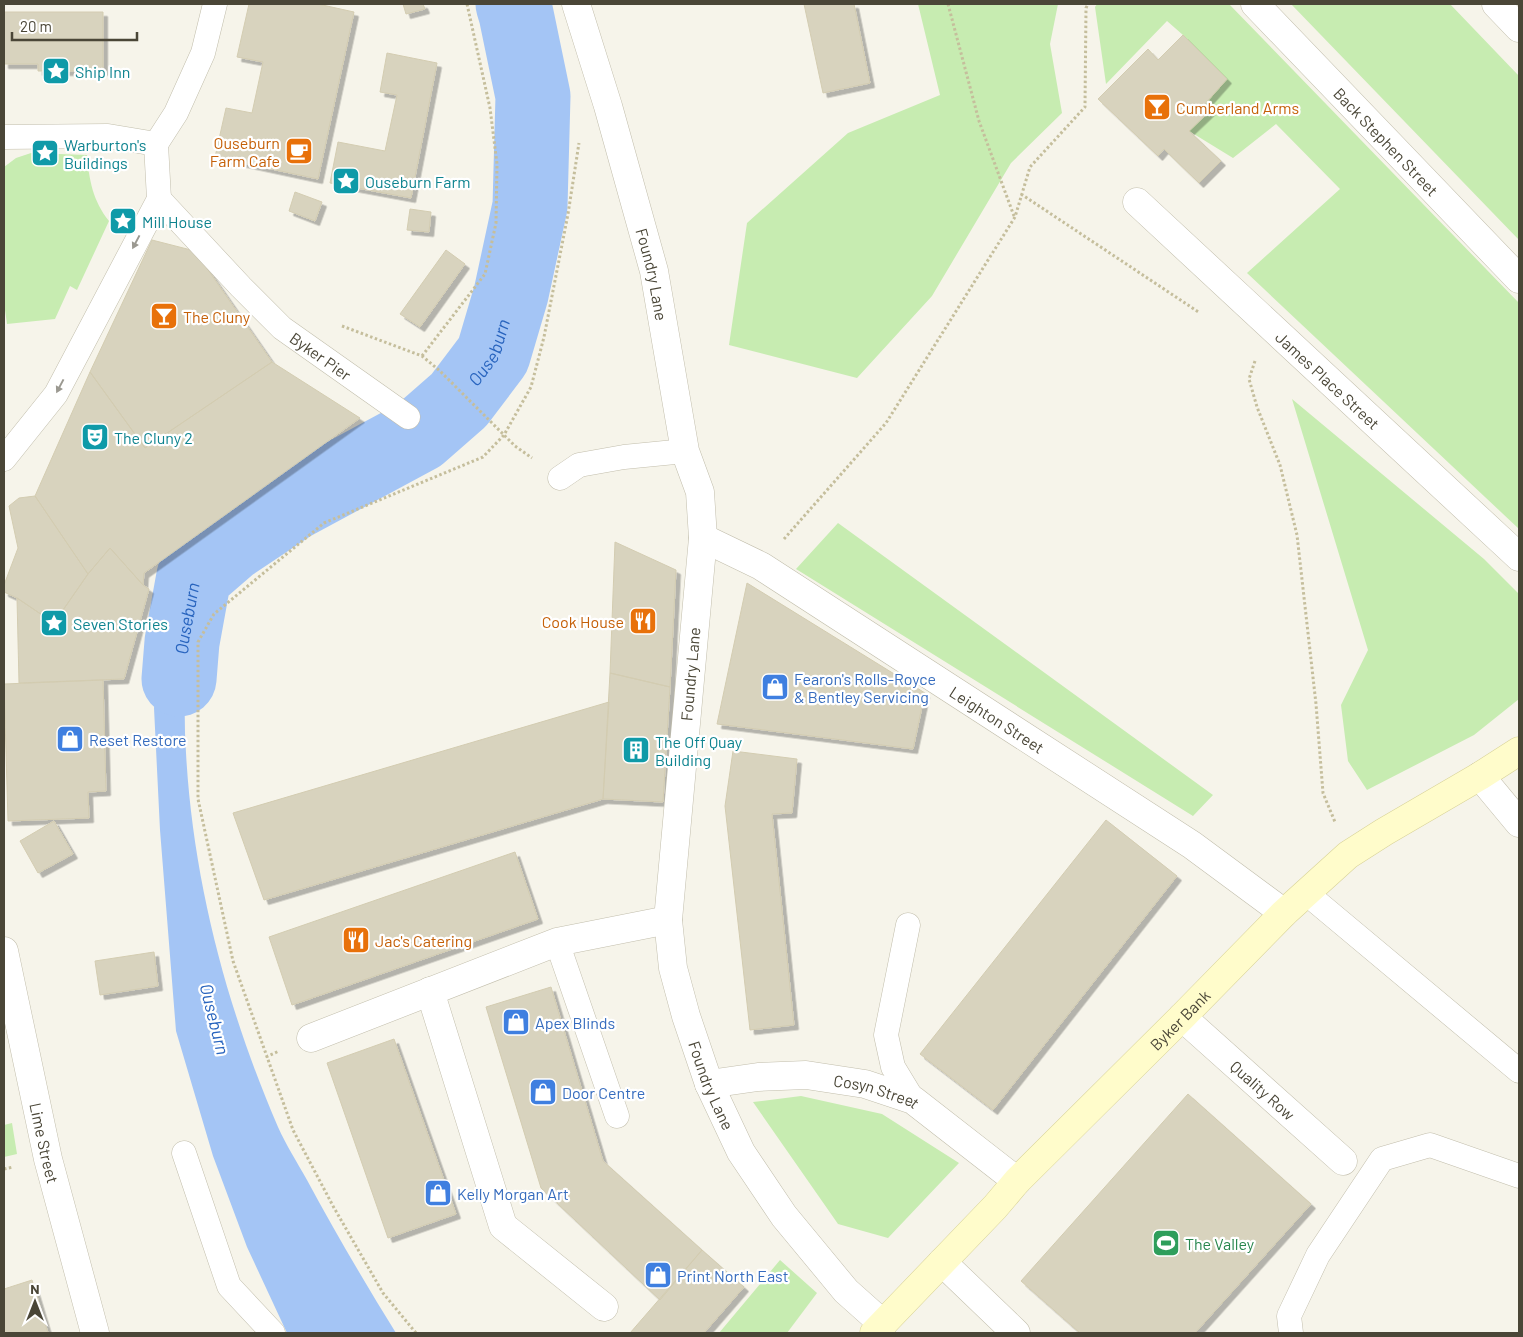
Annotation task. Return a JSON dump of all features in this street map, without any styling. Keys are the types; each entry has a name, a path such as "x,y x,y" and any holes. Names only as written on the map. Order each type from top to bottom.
{"main road":[{"name":"Byker Bank","path":"879,1329 1017,1181 1284,913 1348,855 1519,751"}],"street":[{"name":"Foundry Lane","path":"576,4 608,106 654,271 685,451 700,492 703,538 668,920 673,968 686,1016 709,1084 741,1152 784,1216 879,1329"},
{"name":"Back Stephen Street","path":"1255,4 1519,278"},
{"path":"1496,4 1519,28"},
{"name":"James Place Street","path":"1137,202 1519,557"},
{"name":"Leighton Street","path":"703,538 761,566 1192,845 1284,913"},
{"path":"1480,776 1519,823"},
{"path":"310,1038 557,942 668,920"},
{"name":"Lime Street","path":"4,951 48,1159 95,1333"},
{"path":"430,991 503,1226 604,1307"},
{"name":"Quality Row","path":"1182,1017 1343,1161"},
{"name":"Cosyn Street","path":"709,1084 758,1077 806,1075 865,1084 913,1100 1017,1181"},
{"path":"942,1262 1016,1333"}],"lane":[{"path":"4,459 56,394 159,199 156,144 176,113 203,53 215,4"},
{"path":"4,137 108,136 156,144"},
{"name":"Byker Pier","path":"159,199 282,328 408,417"},
{"path":"560,478 579,465 624,457 685,451"},
{"path":"1306,893 1519,1071"},
{"path":"908,925 886,1035 893,1067 913,1100"},
{"path":"557,942 617,1116"},
{"path":"1291,1333 1289,1316 1318,1255 1382,1159 1430,1145 1519,1176"},
{"path":"184,1153 230,1286 273,1333"}],"path":[{"path":"422,356 485,274 496,224 497,164 490,108 467,4"},
{"path":"948,4 979,121 1015,216"},
{"path":"761,566 886,423 1015,216 1030,166 1085,107 1086,8 1088,4"},
{"path":"416,1333 383,1293 332,1206 293,1130 233,962 198,799 198,642 214,614 324,523 483,457 504,434 531,387 546,327 568,214 579,143 608,106"},
{"path":"1021,194 1201,313"},
{"path":"1267,324 1249,379 1257,407 1280,465 1297,535 1316,704 1323,794 1348,855"},
{"path":"440,371 515,446 560,478"}],"green space":[{"path":"918,4 1058,4 1050,44 1062,113 1011,163 932,296 857,378 729,345 747,223 848,133 940,95"},
{"path":"1097,4 1229,4 1519,303 1519,529 1247,273 1340,189 1276,124 1233,158 1189,131 1210,109 1204,105 1183,35 1167,21 1106,84 1095,7"},
{"path":"1291,4 1450,4 1519,76 1519,240"},
{"path":"31,153 87,155 93,190 99,206 109,221 77,290 70,286 55,319 7,324 4,303 4,167 16,158"},
{"path":"1292,399 1484,559 1519,594 1519,699 1474,735 1367,790 1348,761 1341,705 1368,650"},
{"path":"838,523 1213,795 1193,816 796,569"},
{"path":"801,1096 882,1114 959,1163 888,1238 838,1224 753,1102"},
{"path":"12,1123 17,1154 4,1157 4,1125"},
{"path":"780,1260 817,1293 787,1333 719,1333"}],"water":[{"path":"194,576 185,687 186,753 196,849 205,896 228,991 243,1037 278,1127 339,1238 396,1333 287,1333 247,1247 213,1156 176,1031 160,830 154,708 167,619"}],"building":[{"path":"249,4 318,4 354,12 318,179 215,157 226,108 252,113 263,62 237,57"},
{"path":"403,4 423,4 425,9 406,14"},
{"path":"804,4 854,4 870,83 823,93"},
{"name":"Ship Inn","path":"4,12 103,12 103,71 38,71 38,64 4,64"},
{"name":"Cumberland Arms","path":"1183,35 1227,79 1204,105 1211,110 1189,131 1221,161 1199,183 1164,149 1158,156 1098,99 1148,49 1158,60"},
{"path":"387,53 437,63 411,198 330,183 338,142 385,151 397,95 380,92"},
{"path":"295,192 322,202 315,221 289,211"},
{"path":"410,209 431,212 429,232 407,230"},
{"path":"152,240 195,251 272,362 145,448 90,372"},
{"path":"446,250 465,264 420,327 400,314"},
{"path":"272,362 360,418 144,573 143,585 110,548 88,574 35,496 90,372 145,448"},
{"path":"35,496 88,574 54,623 17,598 4,592 4,585 18,548 9,506 19,498"},
{"name":"Cook House","path":"615,542 676,570 670,687 610,673"},
{"path":"110,548 143,585 149,589 124,679 19,683 17,598 54,623 88,574"},
{"path":"747,583 925,693 913,749 717,724"},
{"name":"The Off Quay Building","path":"610,673 670,687 663,802 603,799"},
{"path":"103,680 106,791 88,792 89,818 8,821 4,684"},
{"path":"609,702 603,799 264,900 233,813"},
{"path":"733,751 797,759 792,813 772,814 794,1025 750,1030 725,806"},
{"path":"1106,820 1177,876 993,1110 920,1054"},
{"path":"54,821 73,854 38,873 20,841"},
{"path":"515,852 538,919 292,1005 269,937"},
{"path":"154,952 158,986 100,995 95,961"},
{"path":"551,987 603,1161 702,1250 660,1300 541,1188 486,1007"},
{"path":"394,1039 456,1214 388,1238 327,1063"},
{"name":"The Valley","path":"1188,1094 1311,1204 1195,1333 1080,1333 1021,1281"},
{"path":"702,1250 744,1287 704,1333 630,1333"},
{"path":"32,1280 48,1333 4,1333 4,1289"}],"waterway":[{"name":"Ouseburn","path":"179,679 182,642 194,576 231,544 291,504 419,435 459,400 493,355 511,294 530,206 533,96 513,4"}],"place":[{"name":"Ship Inn","path":"56,71"},
{"name":"Cumberland Arms","path":"1157,107"},
{"name":"Ouseburn Farm Cafe","path":"299,151"},
{"name":"Warburton's Buildings","path":"45,153"},
{"name":"Ouseburn Farm","path":"346,181"},
{"name":"Mill House","path":"123,221"},
{"name":"The Cluny","path":"164,316"},
{"name":"The Cluny 2","path":"95,437"},
{"name":"Cook House","path":"643,621"},
{"name":"Seven Stories","path":"54,623"},
{"name":"Fearon's Rolls-Royce & Bentley Servicing","path":"775,687"},
{"name":"Reset Restore","path":"70,739"},
{"name":"The Off Quay Building","path":"636,750"},
{"name":"Jac's Catering","path":"356,940"},
{"name":"Apex Blinds","path":"516,1022"},
{"name":"Door Centre","path":"543,1092"},
{"name":"Kelly Morgan Art","path":"438,1193"},
{"name":"The Valley","path":"1166,1243"},
{"name":"Print North East","path":"658,1275"}]}
